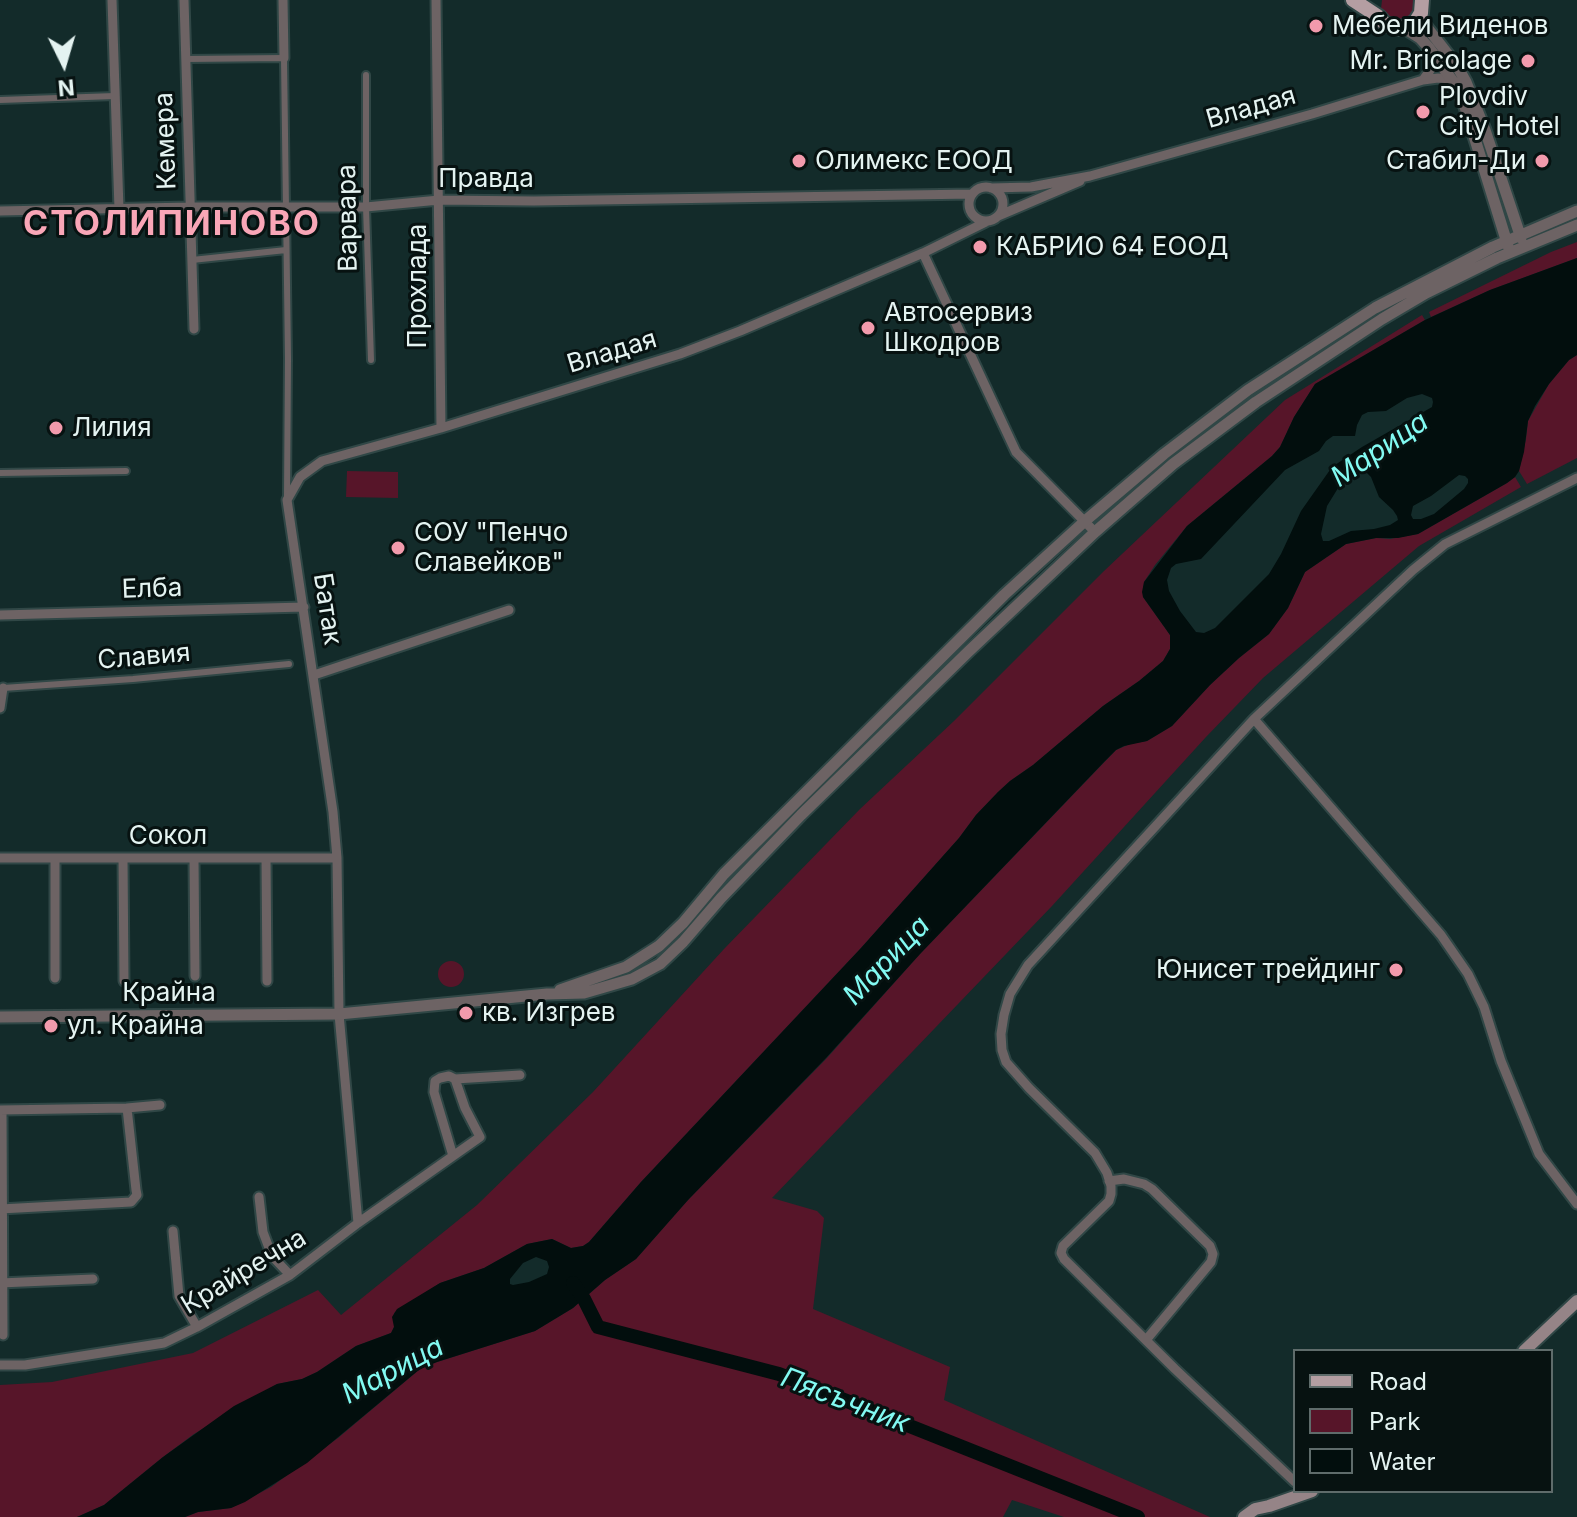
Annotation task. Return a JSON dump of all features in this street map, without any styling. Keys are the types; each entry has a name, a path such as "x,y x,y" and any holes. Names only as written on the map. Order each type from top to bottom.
{"main road":[{"path":"1353,0 1390,27 1404,28 1419,17 1422,0"},
{"path":"1376,0 1379,17"},
{"path":"1526,1349 1577,1301"},
{"path":"1244,1517 1255,1509 1305,1493"},
{"path":"1259,1517 1269,1506"}],"street":[{"path":"112,0 119,209"},
{"name":"Кемера","path":"184,0 194,329"},
{"name":"Батак","path":"283,0 287,500 333,812 337,858 339,1014 358,1223"},
{"name":"Прохлада","path":"436,0 441,428"},
{"path":"1419,17 1466,82 1524,246"},
{"path":"1404,28 1420,38 1452,79 1465,107 1508,246"},
{"path":"1423,80 1431,69 1433,52"},
{"path":"186,59 284,58"},
{"name":"Варвара","path":"366,75 371,360"},
{"name":"Владая","path":"972,194 980,188 1031,187 1090,176 1423,80 1452,79"},
{"path":"0,100 115,96"},
{"name":"Владая","path":"287,500 300,477 322,461 441,428 680,354 923,253 1090,176"},
{"path":"991,188 1003,200 998,216"},
{"path":"955,236 967,218 972,194"},
{"name":"Правда","path":"0,211 366,207 439,200 972,194"},
{"path":"970,210 977,219 988,221"},
{"path":"339,1014 584,993 632,979 660,964 801,815 1095,532 1173,464 1256,402 1339,346 1508,246 1520,234 1577,211"},
{"path":"547,994 626,967 659,946 683,923 724,874 981,617 1085,521 1164,454 1248,390 1375,308 1420,283 1508,246 1524,246 1577,225"},
{"path":"192,260 286,250"},
{"path":"923,253 1016,452 1095,532"},
{"path":"0,473 126,471"},
{"path":"1293,1480 1064,1259 1061,1253 1063,1246 1109,1201 1109,1181 1095,1153 1006,1062 1001,1034 1004,1015 1010,994 1028,965 1254,719 1338,639 1445,544 1577,478"},
{"name":"Елба","path":"0,615 304,607"},
{"path":"314,675 509,610"},
{"name":"Славия","path":"3,688 289,664"},
{"path":"0,708 3,688"},
{"path":"1254,719 1441,935 1468,974 1484,1007 1501,1061 1539,1154 1577,1204"},
{"name":"Сокол","path":"0,858 337,858"},
{"path":"55,858 55,978"},
{"path":"123,858 124,981"},
{"path":"194,858 195,976"},
{"path":"266,858 267,981"},
{"name":"Крайна","path":"0,1017 339,1014"},
{"path":"453,1156 434,1092 435,1081 449,1076 455,1079 520,1075"},
{"name":"Крайречна","path":"0,1365 25,1365 164,1343 290,1275 480,1137 455,1079"},
{"path":"3,1335 1,1110 160,1105"},
{"path":"1,1209 131,1202 137,1195 127,1108"},
{"path":"1109,1181 1124,1179 1152,1189 1210,1246 1213,1254 1211,1262 1146,1340"},
{"path":"259,1197 267,1244 272,1256 290,1275"},
{"path":"173,1231 179,1296 197,1327"},
{"path":"2,1283 93,1279"}],"green space":[{"path":"1382,0 1415,0 1415,11 1408,20 1392,22 1381,9"},
{"path":"1577,242 1577,258 1490,290 1431,317 1429,312"},
{"path":"1422,315 1425,320 1315,384 1280,447 1187,526 1155,565 1144,582 1143,597 1170,635 1170,649 1163,661 998,792 861,948 641,1182 589,1242 571,1248 552,1239 527,1244 484,1268 440,1283 394,1313 391,1333 356,1346 302,1379 277,1384 194,1434 104,1505 77,1517 0,1517 0,1385 52,1382 193,1353 318,1290 341,1315 477,1205 593,1092 724,949 860,809 1285,400"},
{"path":"1577,355 1577,458 1527,484 1519,471 1528,421 1549,384"},
{"path":"347,471 398,472 398,498 346,497"},
{"path":"1515,477 1521,487 1419,546 1263,678 1052,906 772,1198 817,1211 824,1218 813,1309 950,1367 944,1400 1210,1517 1064,1517 1012,1500 1003,1517 185,1517 198,1512 231,1508 271,1487 338,1438 420,1369 535,1331 573,1308 605,1280 636,1259 688,1200 827,1058 920,954 1116,750 1147,741 1172,726 1210,685 1269,634 1288,608 1305,572 1346,544 1418,534"},
{"path":"451,961 460,965 464,974 460,983 451,987 442,983 438,974 442,965"}],"water":[{"name":"Марица","path":"1577,258 1577,355 1549,384 1535,406 1528,421 1524,452 1515,477 1418,534 1346,544 1305,572 1288,608 1269,634 1210,685 1172,726 1147,741 1116,750 688,1200 636,1259 605,1280 573,1308 535,1331 420,1369 307,1463 245,1502 231,1508 198,1512 185,1517 77,1517 104,1505 163,1457 234,1406 277,1384 302,1379 356,1346 391,1333 394,1327 392,1317 397,1309 440,1283 484,1268 527,1244 552,1239 571,1248 589,1242 641,1182 861,948 998,792 1163,661 1170,649 1170,635 1143,597 1144,582 1187,526 1280,447 1315,384 1425,320 1490,290","holes":["1422,394 1432,398 1432,407 1332,467 1301,511 1269,574 1215,628 1204,633 1196,632 1169,591 1167,580 1171,568 1201,559 1285,470 1319,451 1333,436 1355,436 1362,415 1386,411 1407,398","1362,468 1371,477 1379,497 1393,510 1398,520 1390,525 1351,531 1323,541 1321,534 1327,506 1343,480 1355,469","1459,475 1468,479 1464,489 1434,514 1413,519 1413,506","536,1257 547,1261 547,1274 529,1282 510,1284 510,1279 523,1263"]}],"waterway":[{"name":"Пясъчник","path":"573,1283 598,1327 779,1374 1138,1517"}],"place":[{"name":"Мебели Виденов","path":"1316,26"},
{"name":"Mr. Bricolage","path":"1528,61"},
{"name":"Plovdiv City Hotel","path":"1423,112"},
{"name":"Олимекс ЕООД","path":"799,161"},
{"name":"Стабил-Ди","path":"1542,161"},
{"name":"КАБРИО 64 ЕООД","path":"980,247"},
{"name":"Автосервиз Шкодров","path":"868,328"},
{"name":"Лилия","path":"56,428"},
{"name":"СОУ \"Пенчо Славейков\"","path":"398,548"},
{"name":"Юнисет трейдинг","path":"1396,970"},
{"name":"кв. Изгрев","path":"466,1013"},
{"name":"ул. Крайна","path":"51,1026"}],"district":[{"name":"СТОЛИПИНОВО","path":"172,225"}]}
